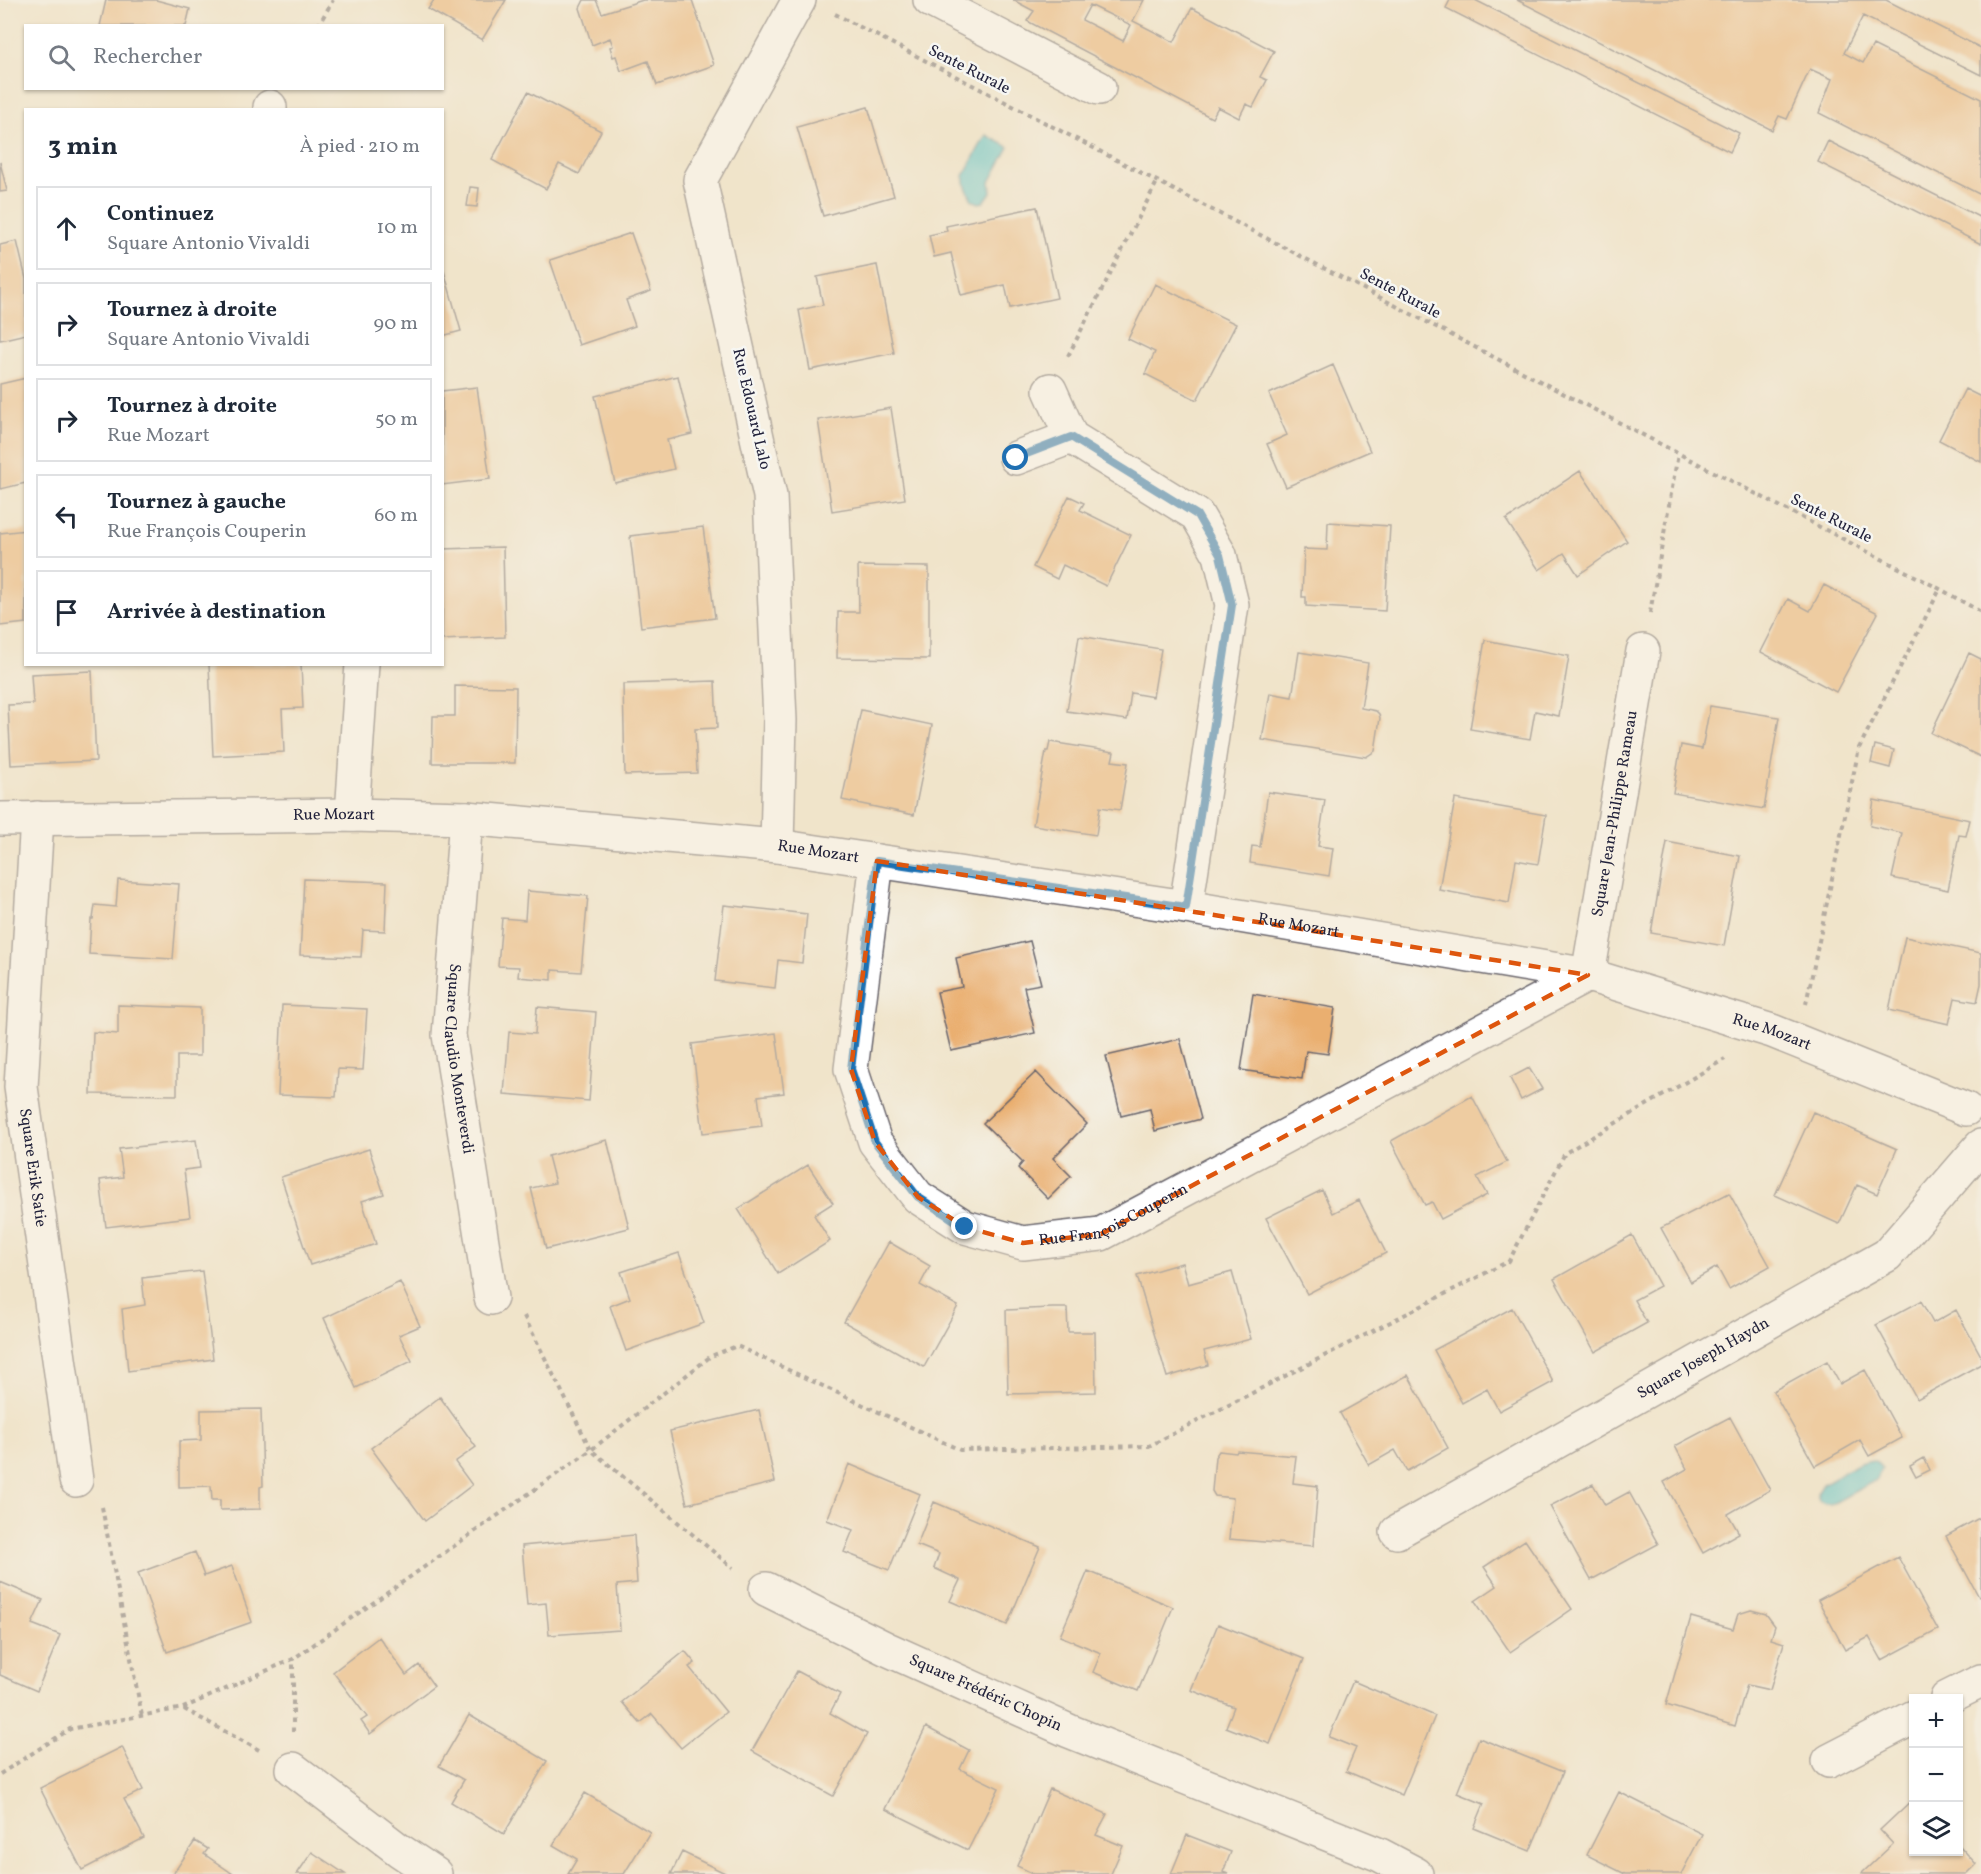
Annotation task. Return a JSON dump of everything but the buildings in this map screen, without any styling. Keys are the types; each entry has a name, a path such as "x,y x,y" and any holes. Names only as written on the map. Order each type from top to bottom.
{"street":[{"name":"Rue Edouard Lalo","path":"777,846 780,720 770,496 700,180 799,0"},
{"path":"930,0 1099,88"},
{"path":"1050,390 1071,437 1197,515 1220,555 1232,605 1186,907"},
{"path":"1016,458 1071,437"},
{"name":"Square Jean-Philippe Rameau","path":"1588,975 1643,651"},
{"path":"352,815 362,666"},
{"name":"Rue Mozart","path":"0,819 352,815 466,818 777,846 1186,907 1588,975 1780,1034 1974,1101 1966,1130 1981,1146"},
{"name":"Square Erik Satie","path":"37,818 21,1087 76,1480"},
{"name":"Square Claudio Monteverdi","path":"466,818 449,1035 491,1298"},
{"name":"Rue François Couperin","path":"877,861 851,1069 875,1142 918,1197 965,1227 1023,1243 1101,1234 1588,975"},
{"name":"Square Joseph Haydn","path":"1397,1532 1887,1255 1981,1146"},
{"name":"Square Frédéric Chopin","path":"766,1589 887,1649 1069,1731 1380,1855 1416,1874"},
{"path":"1955,1694 1981,1681"},
{"path":"1829,1761 1909,1720"},
{"path":"293,1769 399,1850 435,1874"}],"path":[{"path":"319,24 333,0"},
{"name":"Sente Rurale","path":"829,11 1158,180 1981,612"},
{"path":"1050,390 1158,180"},
{"path":"1643,651 1678,454"},
{"path":"0,1774 70,1729 183,1708 293,1659 591,1450 711,1356 737,1346 960,1450 1149,1446 1509,1261 1565,1153 1780,1034 1806,1005 1859,748 1940,589"},
{"path":"491,1298 514,1296 591,1450 733,1568 766,1589"},
{"path":"76,1480 101,1505 142,1716"},
{"path":"183,1708 293,1769 293,1659"}],"highlighted area":[{"path":"877,861 1588,975 1101,1234 1023,1243 965,1227 918,1197 875,1142 851,1069"}],"water":[{"path":"986,135 1009,147 990,182 991,192 984,202 979,203 972,200 964,175"},
{"path":"1872,1460 1877,1462 1882,1469 1876,1480 1832,1504 1819,1501 1817,1494 1823,1484 1860,1463"}],"route":[{"path":"965,1227 918,1197 875,1142 851,1069 877,861 1186,907 1232,605 1220,555 1197,515 1071,437 1016,458"}]}
